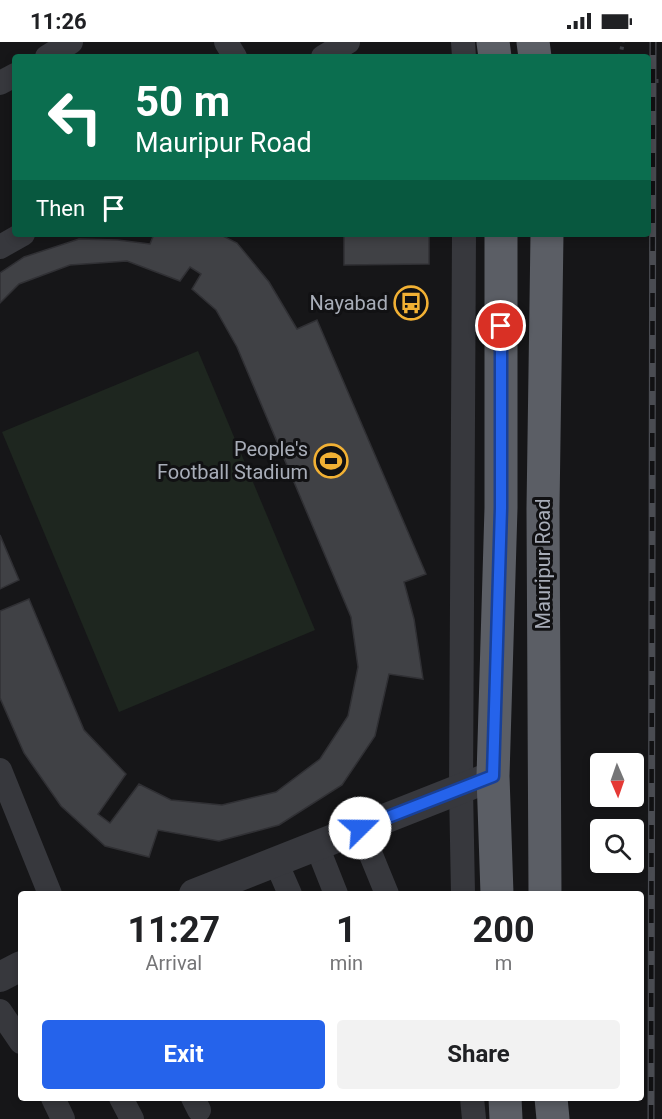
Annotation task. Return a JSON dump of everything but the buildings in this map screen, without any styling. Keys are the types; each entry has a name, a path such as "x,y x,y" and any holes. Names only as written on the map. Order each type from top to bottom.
{"highway":[{"path":"497,891 493,776 501,508 501,237"},
{"name":"Mauripur Road","path":"545,891 543,508 547,237"},
{"path":"505,1101 506,1119"},
{"path":"551,1101 553,1119"}],"street":[{"path":"52,54 71,42"},
{"path":"328,54 348,42"},
{"path":"0,247 18,237"},
{"path":"462,891 464,237"},
{"path":"0,770 49,891"},
{"path":"213,891 276,862 493,776"},
{"path":"360,828 386,891"},
{"path":"317,846 335,891"},
{"path":"276,862 289,891"},
{"path":"0,976 18,967"},
{"path":"0,1011 18,1038"},
{"path":"54,1101 63,1119"},
{"path":"123,1101 132,1119"},
{"path":"472,1101 474,1119"}],"shaded area":[{"path":"198,351 315,630 119,712 2,432"}],"railway":[{"path":"651,1119 653,42"}],"place":[{"name":"Nayabad","path":"411,303"},
{"name":"People's Football Stadium","path":"331,461"}],"route":[{"path":"360,828 493,776 501,508 501,326"}]}
